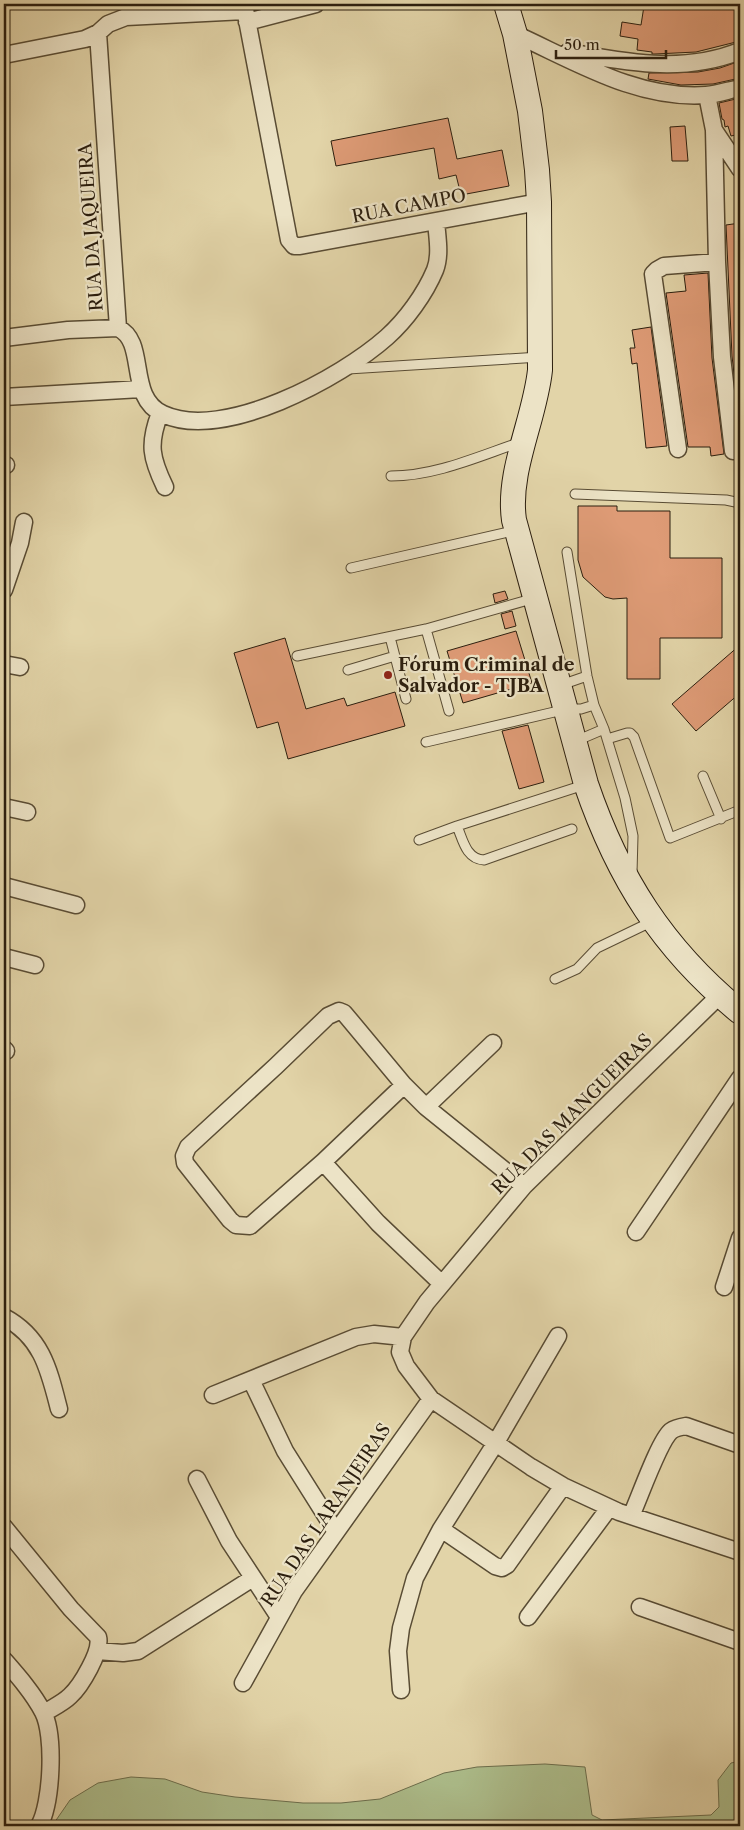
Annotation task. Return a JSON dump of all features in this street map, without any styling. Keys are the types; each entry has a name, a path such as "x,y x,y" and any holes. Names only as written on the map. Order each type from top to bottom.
{"main road":[{"path":"506,4 515,34 530,111 539,202 540,357 537,392 524,441 512,498 512,509 586,784 596,812 631,886 653,921 680,955 740,1012"}],"street":[{"path":"4,55 86,39 98,33 108,24 126,17 245,12 316,4"},
{"name":"RUA CAMPO","path":"245,12 289,240 294,246 539,202"},
{"name":"RUA DA JAQUEIRA","path":"98,33 118,328 125,331 132,343 141,389 149,403 160,413"},
{"path":"515,34 620,82 654,91 707,95 740,88"},
{"path":"546,48 616,60 660,65 699,63 740,51"},
{"path":"707,95 714,130 717,262 722,357 733,451"},
{"path":"714,130 740,169"},
{"path":"165,487 152,450 153,431 160,413 191,422 209,422 260,410 290,397 341,370 372,350 388,336 412,307 428,284 436,268 438,252 436,221"},
{"path":"678,449 653,274 664,266 717,262"},
{"path":"4,338 68,330 118,328"},
{"path":"4,397 141,389"},
{"path":"4,590 20,544 24,522"},
{"path":"4,807 27,812"},
{"path":"4,886 76,905"},
{"path":"4,958 35,965"},
{"name":"RUA DAS MANGUEIRAS","path":"402,1337 427,1302 524,1186 720,995"},
{"path":"404,1086 250,1226 236,1225 230,1220 185,1163 184,1156 188,1147 335,1011 344,1013 404,1086 426,1107 524,1186"},
{"path":"426,1107 493,1043"},
{"path":"636,1232 740,1078"},
{"path":"322,1162 378,1223 442,1284"},
{"path":"724,1287 740,1238"},
{"path":"4,1317 16,1323 31,1337 40,1350 47,1364 59,1409"},
{"path":"213,1395 356,1337 374,1334 402,1337 400,1352 402,1359 430,1399 495,1444 563,1486 609,1508 740,1552"},
{"path":"401,1690 398,1651 410,1590 415,1578 441,1529 495,1444 558,1336"},
{"path":"251,1380 285,1452 336,1532"},
{"name":"RUA DAS LARANJEIRAS","path":"243,1683 294,1591 430,1399"},
{"path":"632,1516 660,1446 670,1432 686,1426 740,1445"},
{"path":"197,1479 229,1541 279,1617"},
{"path":"441,1529 495,1566 502,1568 507,1565 563,1486"},
{"path":"528,1617 609,1508"},
{"path":"4,1526 71,1609 98,1637 100,1643 76,1690 68,1698 44,1713"},
{"path":"97,1651 123,1653 138,1651 254,1578"},
{"path":"640,1607 740,1642"},
{"path":"4,1660 26,1686 44,1713 48,1728 50,1759 46,1805 39,1826"}],"lane":[{"path":"341,370 540,357"},
{"path":"391,476 410,476 428,472 524,441"},
{"path":"575,494 726,500 740,503"},
{"path":"351,568 517,530"},
{"path":"567,552 587,676 594,705 604,729 625,798 633,836 631,886"},
{"path":"297,656 426,629 536,598"},
{"path":"426,629 449,711"},
{"path":"390,637 406,699"},
{"path":"348,670 395,656"},
{"path":"560,685 587,676"},
{"path":"426,742 567,709 581,709 594,705"},
{"path":"575,741 604,729"},
{"path":"606,739 627,733 634,737 670,838 740,810"},
{"path":"703,776 721,819"},
{"path":"419,840 559,791 586,784"},
{"path":"457,826 470,855 477,860 484,860 572,829"},
{"path":"555,979 577,969 598,948 653,921"}],"green space":[{"path":"740,1761 740,1826 52,1826 70,1800 98,1783 131,1777 165,1779 202,1792 235,1797 303,1803 341,1803 380,1799 444,1773 477,1767 545,1764 585,1767 592,1815 602,1820 711,1815 719,1807 718,1780 731,1763"}],"building":[{"path":"653,4 740,4 740,41 696,52 652,54 652,52 637,50 638,39 620,36 622,22 641,25 644,6 653,8"},
{"path":"740,61 740,78 713,84 681,85 648,79 649,73 698,72 720,68"},
{"path":"740,98 740,134 731,136 728,126 725,127 724,120 722,119 719,103"},
{"path":"448,118 457,159 502,150 509,186 461,195 456,175 439,179 434,148 336,166 331,141"},
{"path":"685,126 688,161 672,161 670,127"},
{"path":"740,223 740,427 732,356 726,225"},
{"path":"708,273 712,358 724,454 711,456 710,447 688,447 666,293 686,291 684,275"},
{"path":"651,327 667,446 646,448 637,363 632,364 630,348 635,348 632,330"},
{"path":"578,506 617,506 617,511 670,511 670,558 722,558 722,638 660,638 660,679 627,679 627,598 613,599 605,597 583,577 578,560"},
{"path":"505,591 508,599 495,603 493,594"},
{"path":"512,611 516,626 505,629 501,614"},
{"path":"516,631 532,683 463,703 447,651"},
{"path":"285,638 306,709 344,698 347,706 395,692 405,726 288,759 278,722 257,728 234,653"},
{"path":"740,645 740,693 696,731 672,704"},
{"path":"528,725 544,782 519,789 502,731"}],"place":[{"name":"Fórum Criminal de Salvador - TJBA","path":"388,675"}]}
